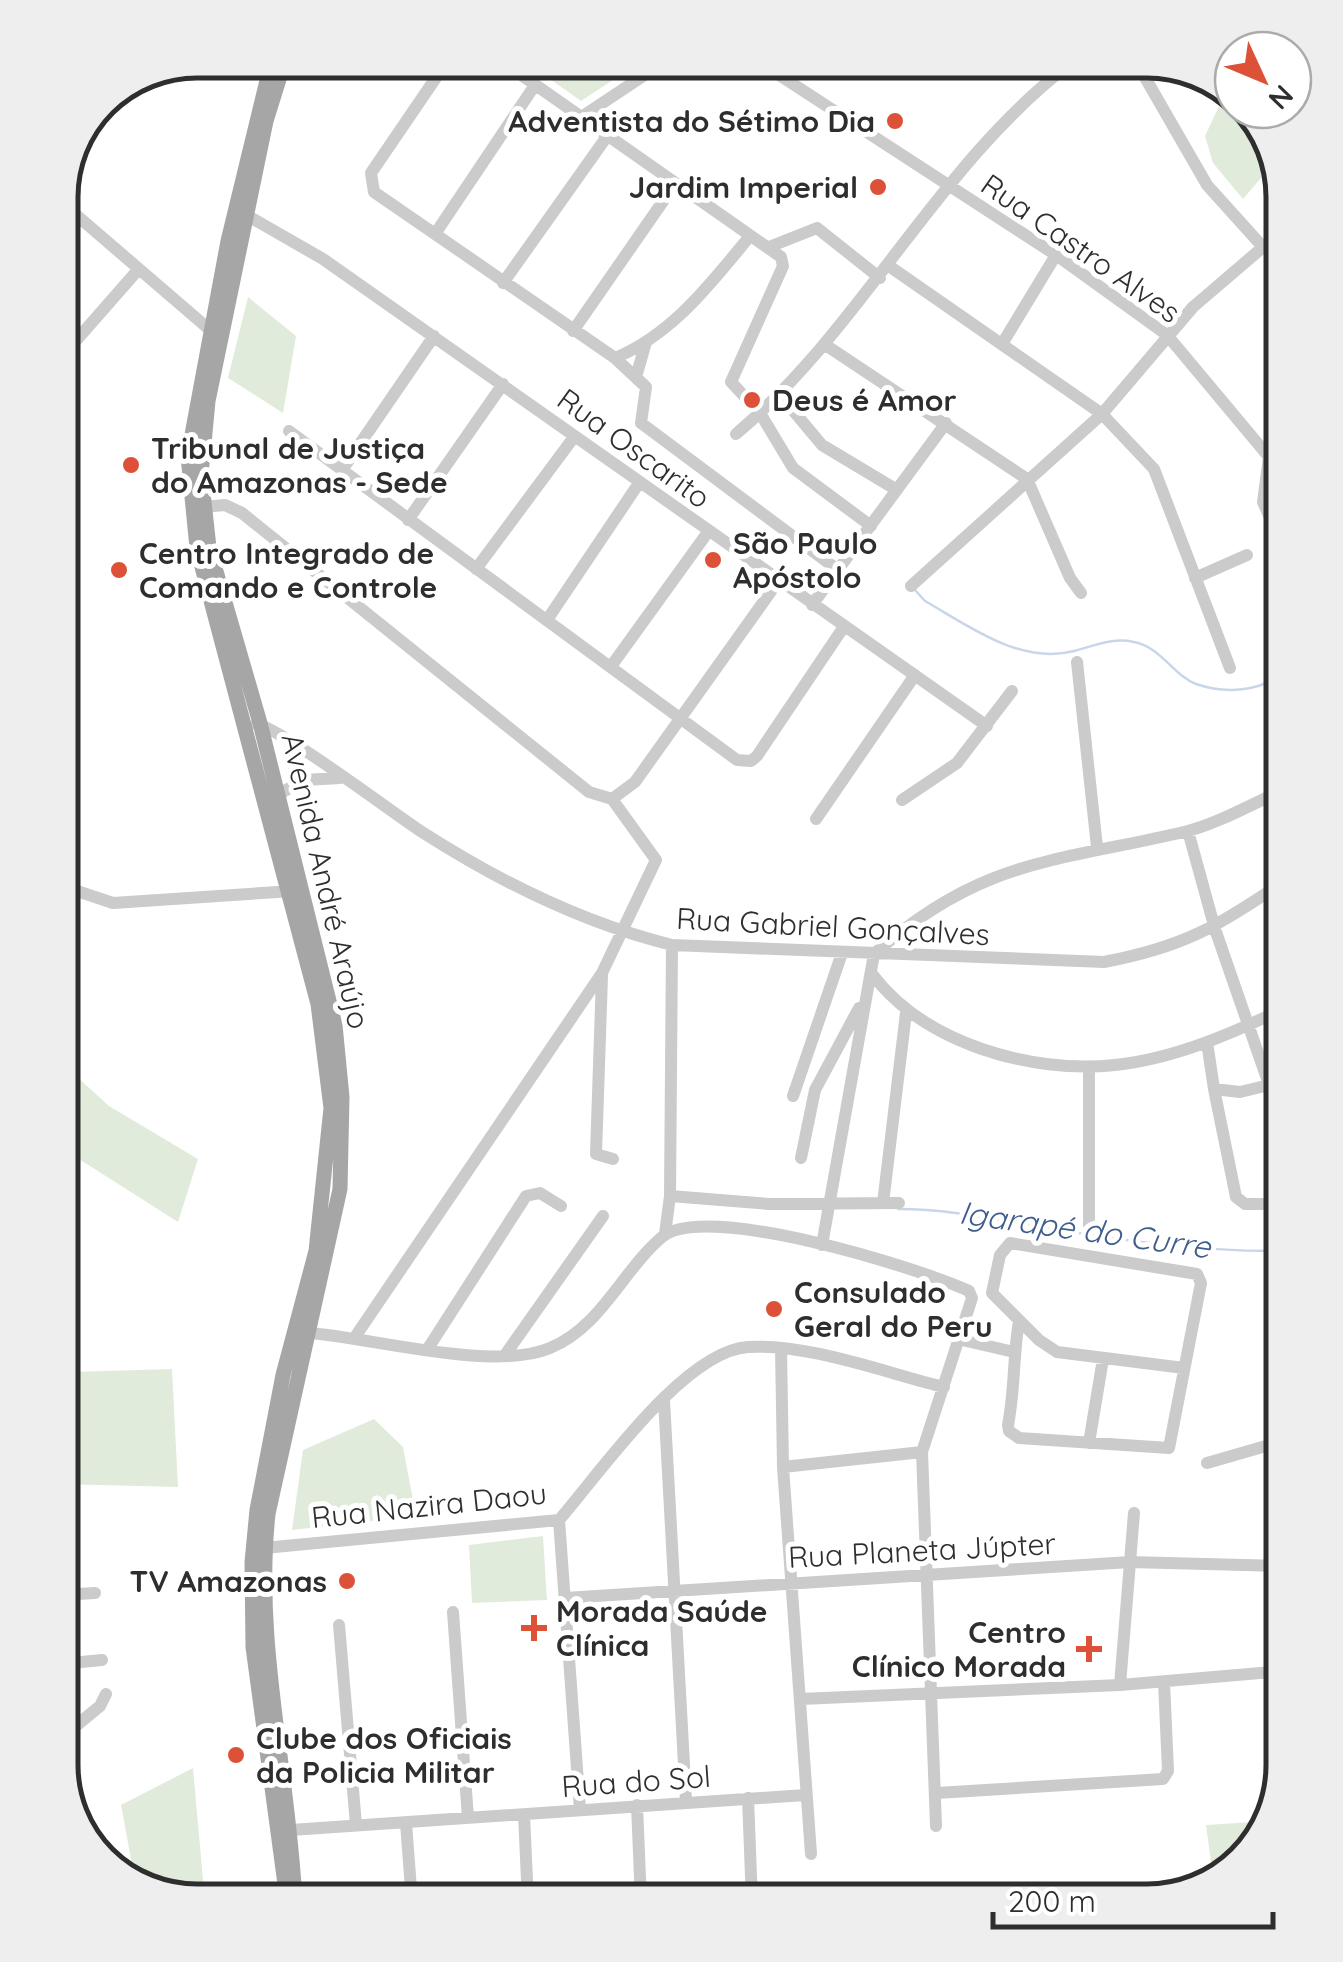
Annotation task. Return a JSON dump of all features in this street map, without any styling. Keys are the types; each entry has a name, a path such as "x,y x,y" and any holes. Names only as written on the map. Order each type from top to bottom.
{"main road":[{"name":"Avenida André Araújo","path":"252,725 197,548 188,456 210,330 268,78"},
{"name":"Avenida André Araújo","path":"279,78 266,121 206,416 202,507 270,799 335,1025 342,1113 340,1189 268,1514 264,1548 272,1702 292,1830 294,1884"},
{"name":"Avenida André Araújo","path":"284,1884 253,1647 252,1562 256,1510 283,1374 316,1251 331,1122 318,1004 294,891"}],"street":[{"path":"435,78 370,172 374,192 615,358 641,382"},
{"path":"524,78 782,257 755,335 731,376 793,468 871,526"},
{"path":"584,116 640,78"},
{"name":"Rua Castro Alves","path":"784,78 1056,255 1167,335 1266,453"},
{"path":"736,434 826,346 949,186 1017,108 1053,78"},
{"path":"1145,78 1207,184 1262,246"},
{"path":"436,234 534,85"},
{"path":"503,283 608,135"},
{"path":"574,331 676,184"},
{"name":"Rua Oscarito","path":"248,216 324,259 638,484 987,726"},
{"path":"79,219 210,330"},
{"path":"770,248 817,228 880,278"},
{"path":"615,358 646,342 681,315 750,236"},
{"path":"911,586 1102,414 1126,390 1167,335 1266,244"},
{"path":"1002,344 1056,255"},
{"path":"889,266 1102,414 1154,469 1230,668"},
{"path":"78,339 137,271"},
{"path":"342,470 434,336"},
{"path":"646,342 639,411 642,423 838,570"},
{"path":"826,346 1027,479 1070,578 1081,593"},
{"path":"408,520 503,384"},
{"path":"780,395 822,444 897,490"},
{"path":"812,604 946,423"},
{"path":"289,431 737,760 744,762 757,756 843,628"},
{"path":"476,568 574,437"},
{"name":"Rua Castro Alves","path":"1266,480 1266,509"},
{"path":"548,620 638,484"},
{"path":"202,507 225,505 253,521 589,792 612,799 656,860 602,973 354,1337"},
{"path":"612,666 708,532"},
{"path":"1194,578 1247,555"},
{"path":"612,799 635,782 779,580"},
{"path":"1077,662 1097,847"},
{"path":"816,820 915,675"},
{"path":"902,800 957,763 1012,691"},
{"name":"Rua Gabriel Gonçalves","path":"252,725 290,742 478,866 578,916 672,945 874,954"},
{"path":"290,742 297,784"},
{"path":"270,799 297,784 342,778"},
{"path":"801,1158 815,1090 862,1003 874,954 891,947 980,881 1023,864 1188,831 1266,797"},
{"path":"1188,831 1266,1075"},
{"path":"78,889 94,900 113,904 294,891"},
{"name":"Rua Gabriel Gonçalves","path":"891,947 1104,962 1148,954 1216,928 1266,894"},
{"path":"310,1333 427,1350 505,1355 548,1349 586,1324 664,1234 670,1196 672,945"},
{"path":"793,1096 842,953"},
{"path":"602,973 596,1154 613,1159"},
{"path":"872,974 906,1013 966,1043 1032,1059 1089,1066 1132,1062 1207,1042 1266,1017"},
{"path":"822,1245 862,1003"},
{"path":"883,1203 906,1013"},
{"path":"1207,1042 1236,1196 1244,1204 1266,1204"},
{"path":"1089,1066 1089,1224"},
{"path":"1214,1089 1240,1092 1266,1086"},
{"path":"427,1350 526,1196 540,1193 561,1206"},
{"path":"670,1196 899,1203"},
{"path":"505,1355 603,1216"},
{"path":"664,1234 720,1225 749,1227 966,1289 972,1298 922,1452 936,1826"},
{"path":"1019,1321 1014,1352 1017,1378 1008,1424 1009,1431 1019,1438 1166,1448 1172,1440 1201,1282 1197,1274 1016,1242 1005,1246 991,1285 997,1300 1057,1352 1184,1368"},
{"path":"958,1339 1014,1352"},
{"name":"Rua Nazira Daou","path":"264,1548 559,1520 664,1400 718,1355 745,1347 781,1348 944,1387"},
{"path":"781,1348 782,1467 802,1699 810,1854"},
{"path":"1089,1443 1103,1358"},
{"path":"664,1400 686,1801"},
{"path":"1207,1463 1266,1445"},
{"path":"782,1467 922,1452"},
{"path":"1120,1685 1134,1513"},
{"path":"559,1520 580,1810"},
{"name":"Rua Planeta Júpter","path":"565,1598 1130,1562 1266,1566"},
{"path":"78,1594 95,1593"},
{"path":"453,1612 468,1818"},
{"path":"339,1624 356,1824"},
{"path":"78,1662 102,1660"},
{"path":"802,1699 1120,1685 1266,1673"},
{"path":"937,1793 1160,1780 1168,1771 1164,1682"},
{"path":"78,1722 100,1706 106,1694"},
{"name":"Rua do Sol","path":"292,1830 806,1795"},
{"path":"748,1798 751,1884"},
{"path":"637,1804 640,1884"},
{"path":"524,1815 527,1884"},
{"path":"406,1822 411,1884"}],"green space":[{"path":"548,78 616,78 581,101"},
{"path":"1213,119 1213,130 1245,130 1263,176 1243,199 1213,163 1205,136"},
{"path":"248,297 296,336 283,413 228,378"},
{"path":"78,1078 109,1106 198,1159 178,1222 78,1158"},
{"path":"172,1369 178,1487 78,1484 78,1372"},
{"path":"374,1419 403,1447 416,1516 292,1530 303,1450"},
{"path":"543,1536 547,1600 472,1603 469,1545"},
{"path":"193,1768 203,1884 166,1880 132,1866 121,1805"},
{"path":"1251,1822 1231,1850 1211,1865 1206,1825"}],"waterway":[{"path":"915,590 925,601 1015,648 1054,654 1111,641 1134,642 1152,649 1196,684 1242,689 1266,683"},
{"name":"Igarapé do Curre","path":"898,1209 967,1214 1160,1244 1266,1250"}],"place":[{"name":"Adventista do Sétimo Dia","path":"895,121"},
{"name":"Jardim Imperial","path":"878,187"},
{"name":"Deus é Amor","path":"752,400"},
{"name":"Tribunal de Justiça do Amazonas - Sede","path":"131,465"},
{"name":"São Paulo Apóstolo","path":"713,560"},
{"name":"Centro Integrado de Comando e Controle","path":"119,570"},
{"name":"Consulado Geral do Peru","path":"774,1309"},
{"name":"TV Amazonas","path":"347,1581"},
{"name":"Morada Saúde Clínica","path":"534,1628"},
{"name":"Centro Clínico Morada","path":"1089,1649"},
{"name":"Clube dos Oficiais da Policia Militar","path":"236,1755"}]}
